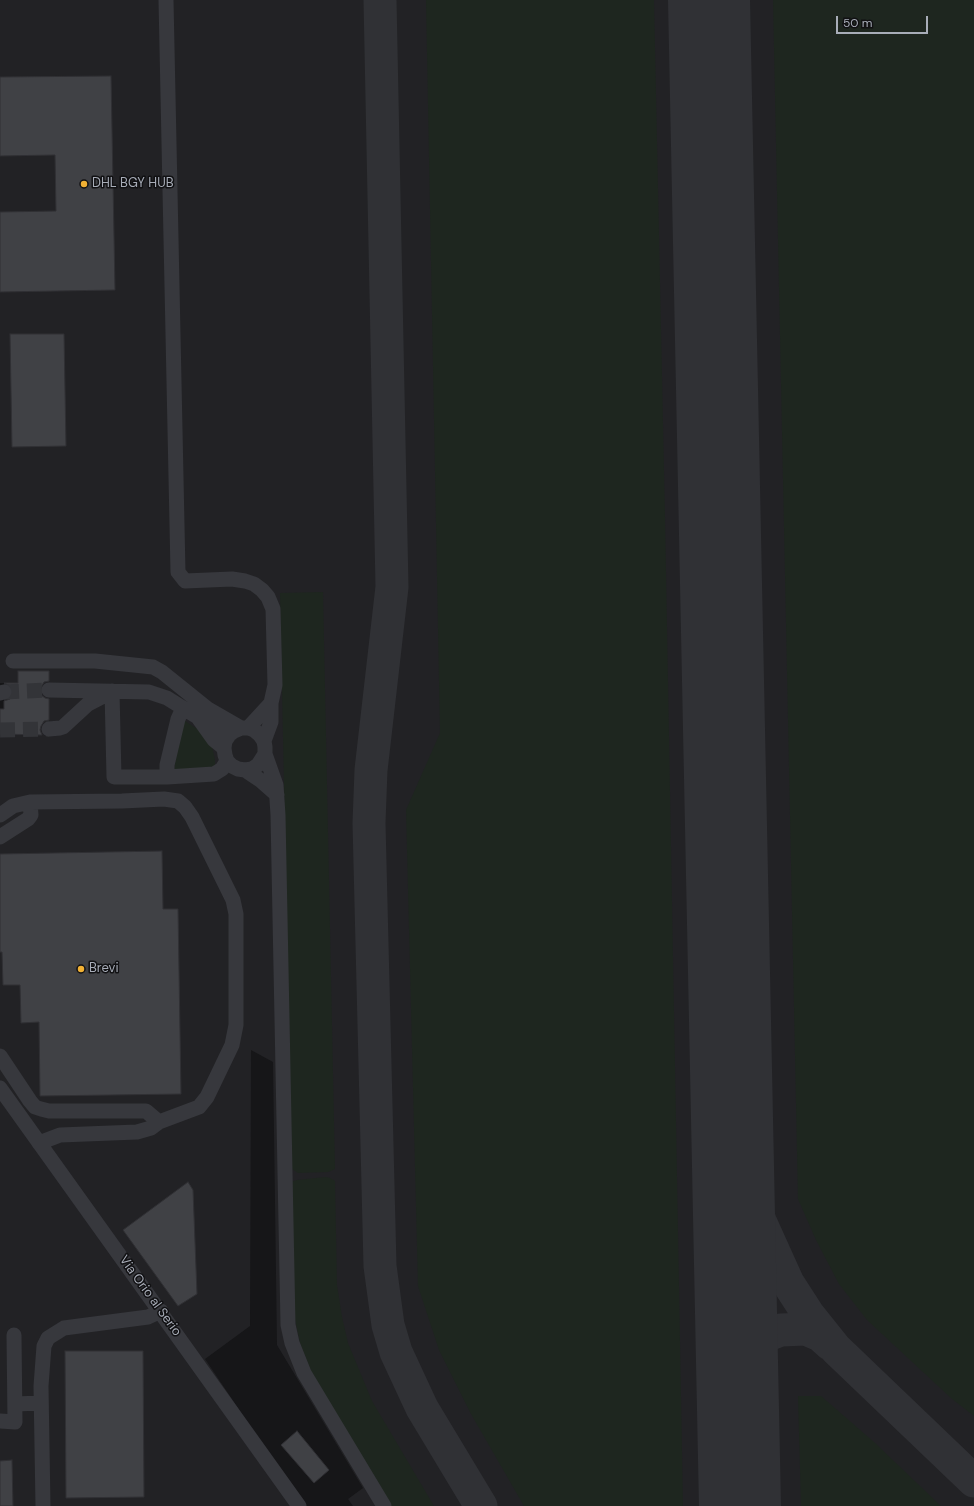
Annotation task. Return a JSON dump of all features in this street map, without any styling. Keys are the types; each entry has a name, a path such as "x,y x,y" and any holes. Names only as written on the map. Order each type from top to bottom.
{"street":[{"path":"166,0 178,572 185,581 232,579 254,584 268,597 273,609 275,685 271,703 271,722 258,765 252,769 245,770 232,766 226,754 214,740 199,718"},
{"path":"13,661 95,661 154,667 208,709 240,730"},
{"path":"138,665 152,674 161,684 168,698"},
{"path":"49,690 149,692 168,698 199,718 240,730 254,730 260,735 276,785 279,823 288,1324 292,1343 304,1373 384,1506"},
{"path":"112,691 114,777 167,777 214,774 222,770 226,754 225,741 271,703"},
{"path":"49,729 63,727 88,704 112,691"},
{"path":"167,777 169,758 179,715 183,708"},
{"path":"245,770 277,794"},
{"path":"0,815 13,806 30,802 164,799 178,801 185,807 192,817 233,900 236,914 236,1025 232,1045 207,1097 199,1107 159,1122 151,1128 137,1132 60,1135 39,1143"},
{"path":"0,837 28,819 31,815 30,802"},
{"path":"0,1056 35,1107 49,1111 146,1111 159,1122"},
{"name":"Via Orio al Serio","path":"0,1088 161,1311 299,1506"},
{"path":"43,1506 41,1403 44,1346 48,1338 64,1328 148,1316 161,1311"},
{"path":"0,1421 15,1422 14,1335"},
{"path":"15,1404 41,1403"}],"shaded area":[{"path":"0,0 974,0 974,1506 353,1506 348,1499 363,1488 277,1345 273,1062 251,1050 250,1326 205,1359 304,1506 0,1506 0,709 4,709 4,683 0,683"},
{"path":"426,0 654,0 683,1506 524,1506 471,1414 439,1350 418,1286 406,810 440,733"},
{"path":"773,0 974,0 974,1416 952,1399 867,1320 839,1284 816,1240 798,1199"},
{"path":"323,592 335,1169 328,1172 298,1173 292,1169 280,593"},
{"path":"185,721 205,734 212,746 215,760 215,766 213,768 174,770 182,723"},
{"path":"326,1177 335,1181 337,1285 348,1343 372,1401 434,1506 391,1506 313,1376 300,1343 295,1319 291,1182"},
{"path":"798,1396 821,1396 874,1442 941,1506 801,1506"}],"building":[{"name":"DHL BGY HUB","path":"111,76 115,290 0,292 0,212 56,211 55,155 0,156 0,77"},
{"path":"10,334 64,334 66,446 12,447"},
{"path":"18,671 49,671 49,681 44,682 40,689 41,695 49,699 49,720 44,721 41,726 40,730 42,735 0,734 0,709 4,709 4,701 10,699 13,694 11,686 4,683 18,683"},
{"path":"162,851 163,909 178,909 181,1094 40,1096 39,1022 21,1023 20,985 3,985 2,952 0,952 0,854"},
{"path":"188,1182 193,1190 197,1294 178,1306 123,1230"},
{"path":"65,1351 143,1351 144,1497 66,1498"},
{"path":"297,1431 329,1470 314,1483 281,1445"},
{"path":"12,1460 13,1506 0,1506 0,1461"}],"taxiway":[{"path":"380,0 392,587 371,770 369,823 380,1266 388,1325 396,1352 422,1408 481,1506"},
{"path":"732,1094 752,1197 760,1221 788,1283 808,1314 836,1349 974,1481"},
{"path":"738,1378 747,1359 760,1342 770,1334 781,1330 806,1329 820,1335 830,1344"}],"runway":[{"path":"709,0 740,1506"}],"tunnel":[{"path":"4,692 49,690"},
{"path":"0,730 49,729"}],"place":[{"name":"DHL BGY HUB","path":"84,184"},
{"name":"Brevi","path":"81,969"}]}
